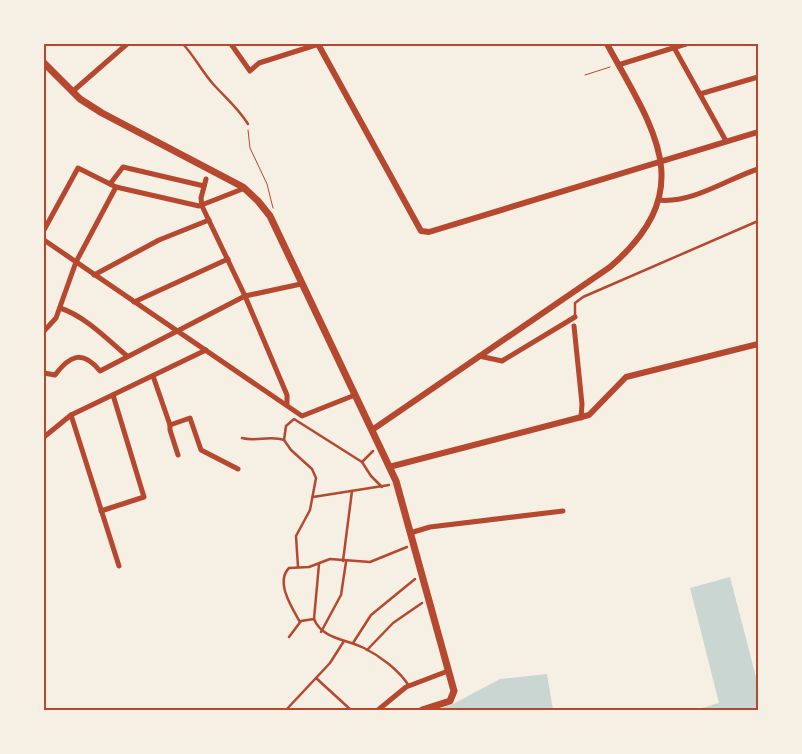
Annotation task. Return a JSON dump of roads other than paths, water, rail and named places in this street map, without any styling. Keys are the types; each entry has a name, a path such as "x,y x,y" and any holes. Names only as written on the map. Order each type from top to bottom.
{"main road":[{"path":"44,63 72,92 102,113 216,171 245,188 268,213 396,481 454,697 450,701 422,710"}],"street":[{"path":"72,92 127,44"},
{"path":"231,44 250,71 260,63 318,44 421,230 429,232 758,132"},
{"path":"372,430 610,267 631,249 650,221 658,200 661,161 650,124 607,44"},
{"path":"618,65 673,46 686,44"},
{"path":"673,46 726,141"},
{"path":"700,94 758,77"},
{"path":"110,184 123,167 204,186"},
{"path":"44,230 78,168 116,187 202,206 245,188"},
{"path":"658,200 670,202 717,186 758,168"},
{"path":"206,179 201,198 202,206 245,296 287,395 287,406"},
{"path":"44,331 52,325 76,262 116,187"},
{"path":"94,275 160,240 209,220"},
{"path":"44,240 302,416 354,395"},
{"path":"134,302 228,260"},
{"path":"44,372 55,375 66,361 71,358 91,362 100,371 245,296 301,284"},
{"path":"60,308 98,332 127,356"},
{"path":"479,356 502,361 575,317"},
{"path":"574,326 582,404 581,418"},
{"path":"389,467 581,418 589,415 626,377 758,344"},
{"path":"44,438 71,416 206,350"},
{"path":"153,376 178,455"},
{"path":"100,511 144,497 113,396"},
{"path":"71,416 119,566"},
{"path":"170,425 190,418 201,450 238,469"},
{"path":"410,532 430,527 563,511"},
{"path":"378,710 409,686 448,671"}],"lane":[{"path":"183,44 199,62 212,83 240,112 248,124"},
{"path":"575,317 575,303 583,297 758,221"},
{"path":"298,567 296,536 308,516 314,497 315,474 287,446 284,440 286,426 294,419 362,462 370,476 382,488"},
{"path":"242,438 252,440 275,438 284,440"},
{"path":"362,462 374,451"},
{"path":"314,497 382,488 389,485"},
{"path":"322,632 341,595 352,492"},
{"path":"300,622 284,584 285,573 291,568 319,564 330,559 345,562 370,562 407,547"},
{"path":"319,564 314,619 322,632 367,650 397,671 409,686"},
{"path":"352,643 370,614 415,579"},
{"path":"367,650 393,622 422,603"},
{"path":"289,638 300,622 314,619"},
{"path":"286,710 334,657 344,640"},
{"path":"316,678 351,710"}]}
